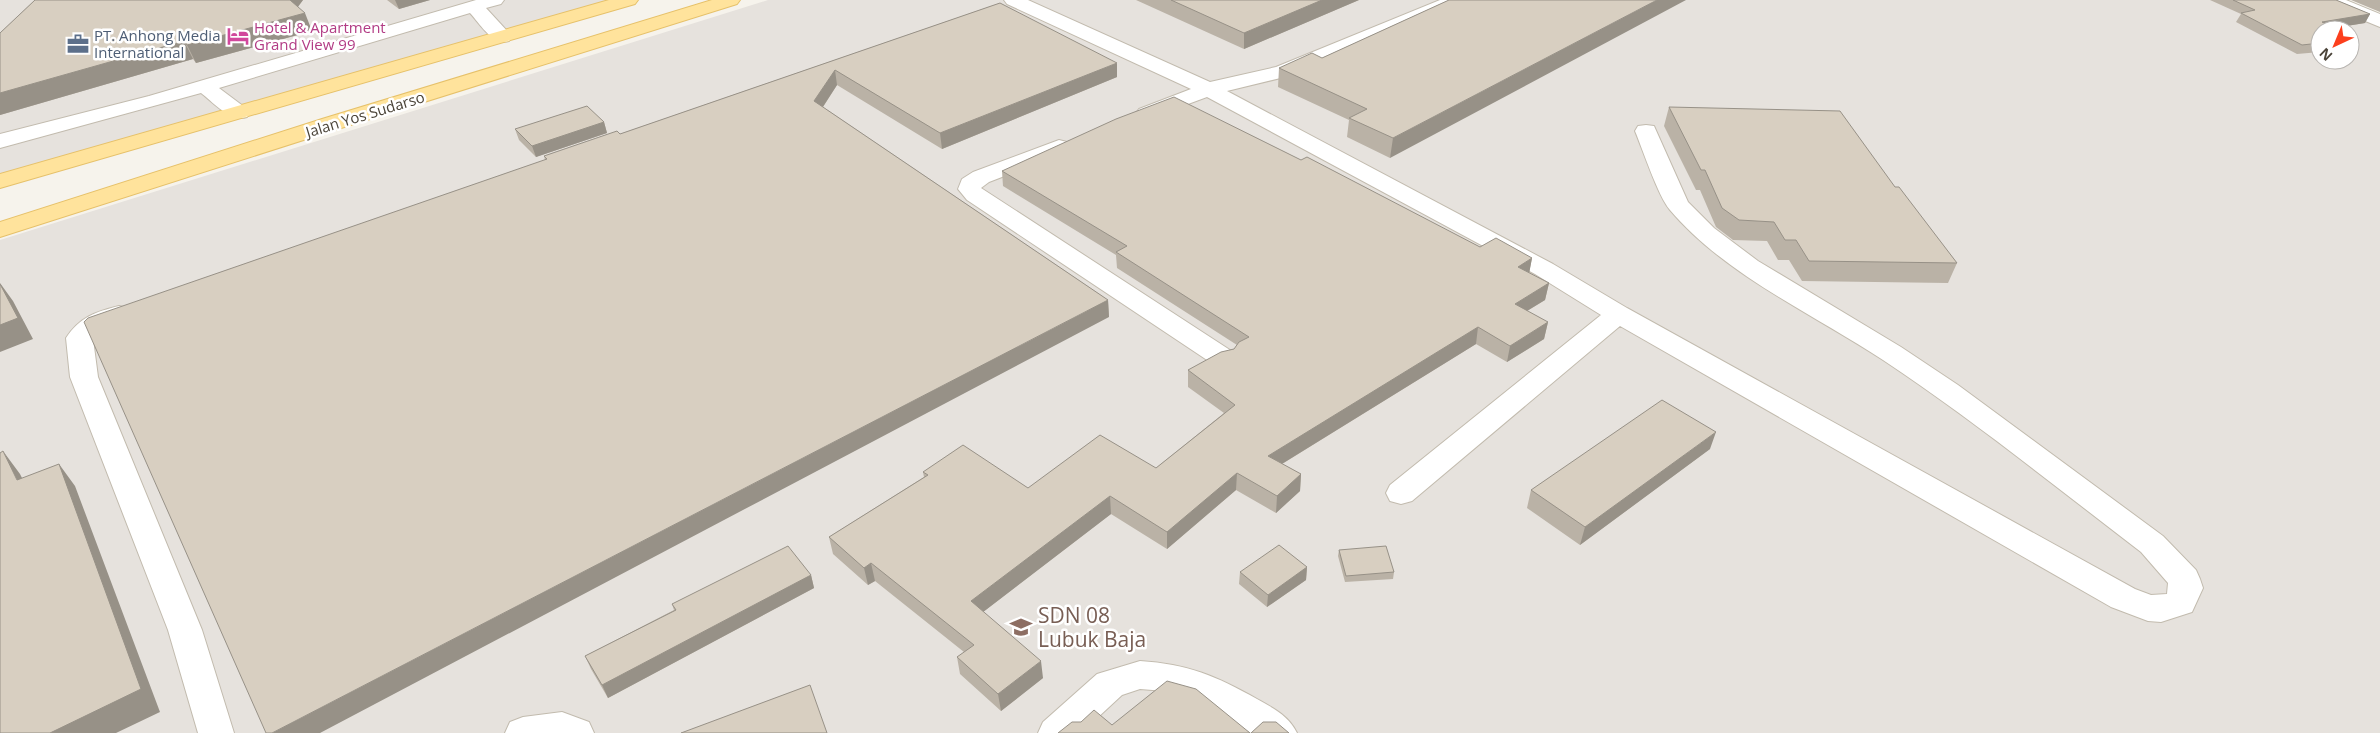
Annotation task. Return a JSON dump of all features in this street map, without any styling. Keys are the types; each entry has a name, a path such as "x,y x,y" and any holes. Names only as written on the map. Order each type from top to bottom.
{"main road":[{"name":"Jalan Yos Sudarso","path":"0,181 629,0"},
{"name":"Jalan Yos Sudarso","path":"0,230 330,124 731,0"},
{"path":"304,95 330,124"}],"street":[{"path":"0,141 204,86 495,0"},
{"path":"1126,121 1208,89 1282,72 1456,0"},
{"path":"2330,0 2380,21"},
{"path":"1005,2 1208,89 1544,269 1618,314 1995,524 2123,598 2148,608 2161,609 2180,603 2186,588 2184,579 2144,538 1948,391 1891,353 1749,266 1705,233 1678,205 1646,131"},
{"path":"474,6 502,37"},
{"path":"204,86 240,113"},
{"path":"1081,138 982,177 970,184 969,189 975,195 1222,358"},
{"path":"139,307 93,323 78,338 84,377 186,630 216,733"},
{"path":"1401,494 1618,314"},
{"path":"1056,733 1110,684 1140,675 1165,677 1206,688 1257,717 1279,733"},
{"path":"523,733 562,727 576,733"}],"shaded area":[{"path":"0,0 626,0 0,181"},
{"path":"768,0 2322,0 2380,26 2380,733 0,733 0,240"}],"building":[{"path":"35,0 290,0 305,13 187,45 184,41 0,93 0,33"},
{"path":"1171,0 1322,0 1244,33"},
{"path":"1449,0 1657,0 1393,138 1349,118 1367,109 1279,68 1312,53 1322,58"},
{"path":"2233,0 2336,0 2370,14 2334,20 2310,20 2310,44 2302,45 2241,13 2255,10"},
{"path":"1000,3 1117,63 940,133 835,70 814,101 1108,300 272,733 266,733 84,322 88,318 547,159 544,156 617,131 620,134"},
{"path":"1174,97 1301,160 1307,157 1480,247 1496,238 1532,258 1518,267 1549,283 1515,304 1548,322 1510,346 1478,327 1268,456 1301,474 1277,496 1237,473 1167,532 1110,496 971,601 1041,661 998,694 957,657 974,645 871,563 864,568 829,537 928,475 923,472 963,445 1028,488 1100,435 1156,468 1235,405 1188,370 1221,352 1234,349 1239,342 1249,337 1116,252 1127,246 1002,171 1116,119"},
{"path":"587,106 604,122 532,146 515,129"},
{"path":"1669,107 1840,111 1895,187 1899,187 1957,263 1809,261 1796,240 1785,240 1774,222 1739,220 1722,208 1705,170 1701,170"},
{"path":"0,284 18,318 0,325"},
{"path":"1662,400 1716,432 1585,527 1531,490"},
{"path":"3,451 17,480 59,464 141,689 50,733 0,733 0,453"},
{"path":"1279,545 1307,567 1268,595 1240,572"},
{"path":"788,546 811,575 602,685 585,656 676,610 672,604"},
{"path":"1386,546 1394,572 1346,576 1339,550"},
{"path":"1167,681 1196,689 1250,733 1058,733 1072,722 1081,722 1094,710 1112,725"},
{"path":"810,685 827,733 681,733"},
{"path":"1263,722 1276,722 1289,733 1251,733"}],"place":[{"name":"Hotel & Apartment Grand View 99","path":"238,36"},
{"name":"PT. Anhong Media International","path":"78,44"},
{"name":"SDN 08 Lubuk Baja","path":"1021,627"}]}
